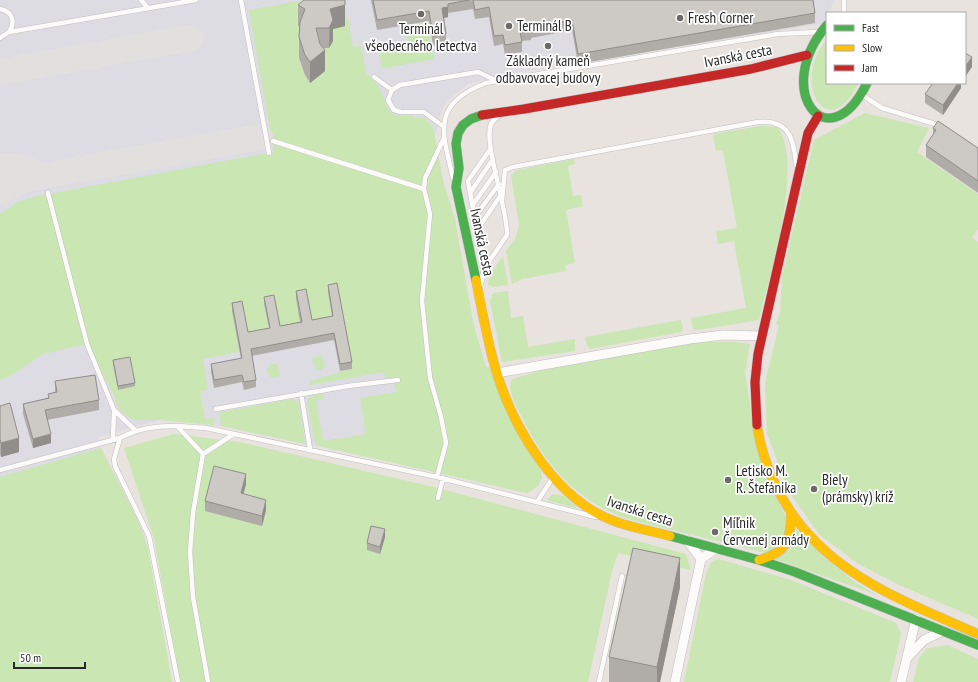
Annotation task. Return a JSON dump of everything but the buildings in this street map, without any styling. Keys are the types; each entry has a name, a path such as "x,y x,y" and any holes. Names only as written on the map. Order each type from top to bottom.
{"street":[{"path":"824,28 807,55 803,72 804,91 808,105 818,116 828,119 844,114 854,106 862,95 867,84"},
{"name":"Ivanská cesta","path":"807,55 755,68 486,114 472,118 459,131 456,142 459,170 456,187 498,373 504,393 520,428 537,456 562,487 589,508 614,521 759,560 916,619 978,645"},
{"path":"818,116 808,133 796,181 762,336 755,382 757,422 770,470 791,513 813,541 840,564 880,590 978,634"},
{"path":"498,373 690,339 723,335 762,336"},
{"path":"759,560 772,556 787,544 792,532 791,513"},
{"path":"687,540 701,559"},
{"path":"676,682 701,559 717,548"},
{"path":"901,682 916,619 929,613"},
{"path":"907,658 924,640 943,631"}],"lane":[{"path":"141,0 148,8"},
{"path":"0,38 9,32 196,0"},
{"path":"241,0 269,153"},
{"path":"844,0 844,12"},
{"path":"0,9 5,10 11,16 13,25 9,32"},
{"path":"456,187 444,138 444,127 445,118 449,108 465,92 486,83 778,34 824,28"},
{"path":"444,127 424,112 401,112 394,110 388,100 392,90 400,85 478,72 498,82"},
{"path":"374,77 392,90"},
{"path":"862,95 882,108 935,124 943,129"},
{"path":"484,269 507,235 502,198 491,148 490,130 492,122 504,111"},
{"path":"477,230 502,198 505,170 513,167 770,121 781,125 790,136 795,154 796,181"},
{"path":"438,498 446,443 441,417 430,378 422,301 430,214 424,189 425,178 444,138"},
{"path":"273,141 424,189"},
{"path":"479,294 484,269 468,181 491,148"},
{"path":"470,193 494,159"},
{"path":"472,206 496,172"},
{"path":"474,218 499,184"},
{"path":"48,193 87,344 114,410 114,439"},
{"path":"216,409 301,393 398,380"},
{"path":"301,393 310,449"},
{"path":"114,410 135,430"},
{"path":"0,470 120,438 135,430 154,426 206,428 440,478 614,521"},
{"path":"178,426 203,454"},
{"path":"208,682 193,597 190,552 193,513 203,454 234,434"},
{"path":"120,438 114,459 115,466 149,536 178,682"},
{"path":"537,502 553,477"},
{"path":"599,682 622,576"}],"shaded area":[{"path":"0,0 835,0 828,12 826,12 826,17 822,24 515,73 468,84 448,100 442,110 435,136 443,181 455,219 473,323 486,367 490,367 505,410 542,478 533,490 527,493 436,471 221,426 160,420 98,437 101,448 133,509 145,536 172,682 0,682"}],"green space":[{"path":"304,0 305,29 300,43 299,58 305,75 310,83 326,70 319,57 320,48 329,33 337,24 345,17 348,17 353,47 361,46 366,73 379,87 389,111 395,115 412,114 413,117 425,118 433,127 443,181 455,219 473,323 486,367 490,367 505,410 541,470 542,478 538,486 527,493 319,446 315,441 307,403 311,396 323,394 325,398 316,400 323,441 366,434 360,398 397,392 395,385 385,378 384,372 309,385 310,381 351,369 328,293 333,323 312,327 296,298 302,329 280,333 264,305 270,335 239,352 203,359 208,390 200,391 205,419 214,418 214,425 160,420 133,420 119,410 113,393 87,344 43,354 10,376 0,380 0,214 17,202 38,196 274,152 249,10"},
{"path":"427,22 434,59 380,69 382,67 378,47 408,42 405,26"},
{"path":"826,41 826,84 857,84 847,101 836,109 826,109 818,102 813,89 812,74 816,56"},
{"path":"865,113 929,128 917,152 978,194 978,229 972,237 978,242 978,619 897,584 857,563 820,535 788,491 767,433 765,383 779,325 776,324 780,312 782,277 814,140"},
{"path":"760,126 778,127 785,145 788,167 786,193 777,249 759,320 697,330 693,329 691,318 746,308 734,241 718,244 716,231 737,228 723,150 716,151 713,134"},
{"path":"574,159 575,164 568,166 573,196 581,195 583,206 566,210 575,263 565,265 566,271 522,279 512,284 506,251 516,237 519,225 511,175 518,170"},
{"path":"503,256 508,285 488,286 491,273"},
{"path":"508,291 511,318 523,316 528,347 575,339 575,351 502,362 490,301 493,293"},
{"path":"681,320 683,329 681,332 590,349 587,345 585,337"},
{"path":"699,342 735,342 750,344 745,373 752,418 774,492 786,517 788,532 777,546 765,553 634,521 605,509 590,500 564,479 542,453 512,396 512,379 553,367"},
{"path":"320,356 324,360 325,366 321,370 316,370 312,358"},
{"path":"271,364 277,364 280,376 272,378 268,374 267,369"},
{"path":"292,399 299,403 305,444 221,426 219,414 221,412"},
{"path":"174,434 240,442 434,487 686,554 691,570 618,553 612,571 588,682 180,682 154,539 124,448"},
{"path":"101,448 133,510 148,549 172,682 0,682 0,477"},
{"path":"553,494 564,496 577,508 549,501 548,498"},
{"path":"796,529 825,558 856,583 878,595 774,559 787,551 793,544"},
{"path":"719,559 791,580 896,623 901,634 890,682 684,682 706,574 711,562"},
{"path":"948,645 978,659 978,682 913,682 919,658 927,648"}],"taxiway":[{"path":"0,72 190,38"},
{"path":"0,191 25,179 260,137"},
{"path":"0,166 21,167 39,177"}],"traffic: fast":[{"path":"826,26 811,49 804,73 805,93 811,108 822,117 836,117 852,106 866,84"},
{"path":"476,280 456,187 459,168 456,144 458,133 463,125 471,119 482,115"},
{"path":"670,536 759,560 795,572 978,645"}],"traffic: slow":[{"path":"476,280 488,340 500,383 510,408 536,455 571,495 592,510 614,521 635,528 670,536"},
{"path":"757,425 764,456 776,486 793,515 813,540 837,561 862,578 890,594 978,634"},
{"path":"759,560 776,553 786,544 790,531 791,513"}],"traffic: jam":[{"path":"482,115 751,69 807,55"},
{"path":"757,425 755,382 758,354 808,133 818,116"}],"place":[{"name":"Terminál všeobecného letectva","path":"421,14"},
{"name":"Fresh Corner","path":"680,18"},
{"name":"Terminál B","path":"509,26"},
{"name":"Základný kameň odbavovacej budovy","path":"548,46"},
{"name":"Letisko M. R. Štefánika","path":"728,480"},
{"name":"Biely (prámsky) kríž","path":"814,489"},
{"name":"Míľnik Červenej armády","path":"715,532"}]}
